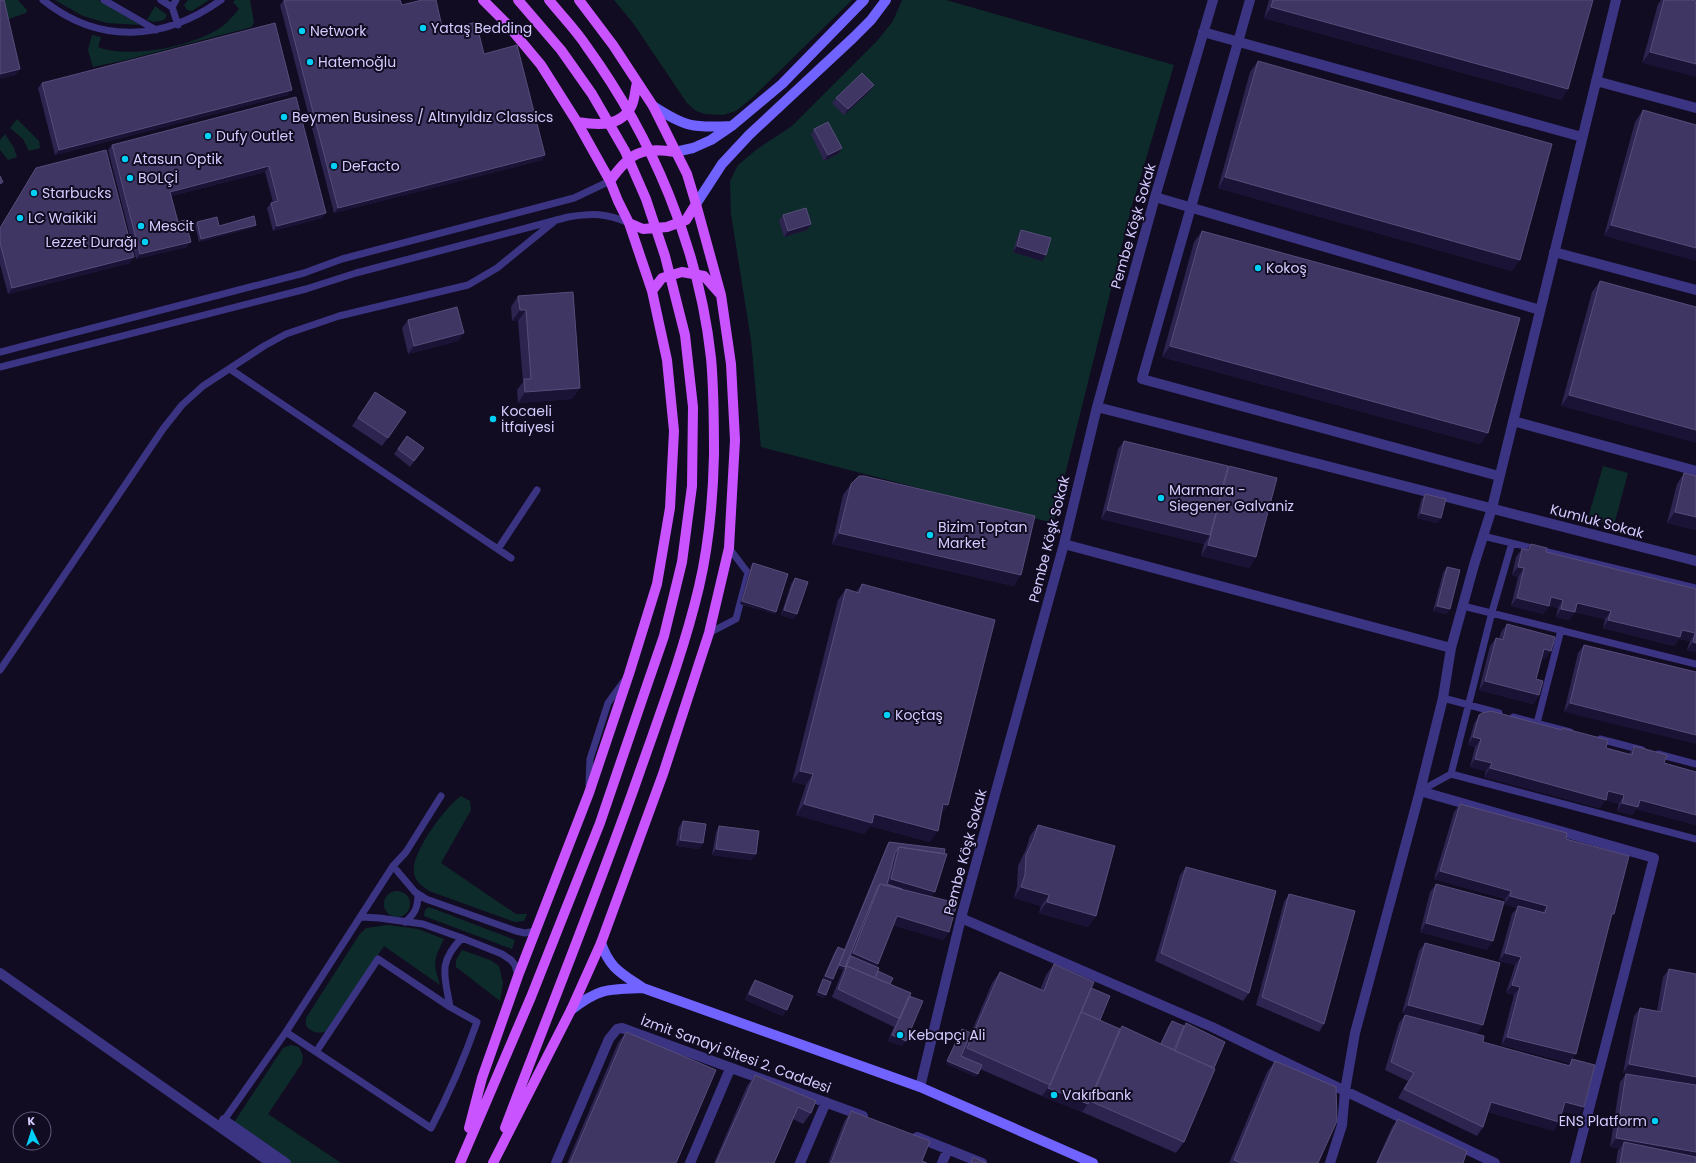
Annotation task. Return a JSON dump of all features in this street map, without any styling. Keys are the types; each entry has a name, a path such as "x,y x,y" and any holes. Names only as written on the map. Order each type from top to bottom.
{"main road":[{"path":"460,1162 482,1078 518,976 589,793 629,674 657,584 670,508 674,431 667,360 652,291 629,223 610,182 577,122 541,65 505,22 483,0"},
{"path":"460,1162 531,997 600,823 664,636 682,562 692,486 693,407 685,335 665,256 646,199 624,151 592,94 566,56 518,0"},
{"path":"492,1163 623,820 682,649 699,586 709,524 713,482 714,425 711,358 702,305 688,249 667,190 645,142 616,90 586,45 549,0"},
{"path":"492,1163 571,1010 601,943 663,774 710,633 729,548 735,440 732,364 721,295 687,174 653,106 613,45 579,0"},
{"path":"577,122 598,125 611,123 619,119 633,104 637,83"},
{"path":"610,182 621,166 630,158 640,153 658,149 675,152"},
{"path":"629,223 643,229 667,227 686,220 696,204"},
{"path":"652,291 662,278 682,272 704,276 721,295"}],"street":[{"path":"675,152 693,148 710,140 733,125 782,84 864,0"},
{"path":"696,204 722,164 745,140 853,38 871,20 886,0"},
{"name":"Pembe Köşk Sokak","path":"920,1087 961,918 1064,544 1097,407 1155,197 1213,0"},
{"path":"1250,0 1142,379 1499,476"},
{"path":"1330,1163 1342,1124 1345,1092 1355,1032 1420,791 1443,698 1452,648 1462,606 1492,508 1616,0"},
{"path":"1203,32 1582,138"},
{"path":"1596,81 1696,108"},
{"path":"653,106 674,120 688,125 706,127 733,125"},
{"path":"1155,197 1540,310"},
{"path":"1554,252 1696,290"},
{"name":"Kumluk Sokak","path":"1097,407 1696,561"},
{"path":"1513,421 1696,471"},
{"path":"1064,544 1452,648"},
{"path":"1420,791 1654,858 1575,1163"},
{"path":"961,918 1212,1027 1495,1163"},
{"path":"601,943 605,955 611,965 643,988 920,1087 1093,1163"},
{"path":"0,973 222,1124 286,1163"},
{"path":"571,1010 588,997 600,991 614,988 643,988"},
{"name":"İzmit Sanayi Sitesi 2. Caddesi","path":"556,1163 609,1039 617,1029 622,1028 869,1119"},
{"path":"690,1163 730,1069"},
{"path":"800,1163 826,1102"},
{"path":"222,1124 271,1163"},
{"path":"905,1133 982,1163"},
{"path":"942,1163 948,1149"}],"lane":[{"path":"44,0 58,11 78,22 100,29 125,32 157,31 197,16 221,0"},
{"path":"104,0 157,31"},
{"path":"161,0 172,7 178,24"},
{"path":"172,7 176,0"},
{"path":"0,352 304,273 342,259 574,198 610,182"},
{"path":"0,367 306,289 356,273 556,220 591,214 605,215 629,223"},
{"path":"0,670 163,429 182,405 203,386 264,346 286,334 310,324 468,285 497,268 556,220"},
{"path":"230,369 511,558"},
{"path":"498,549 537,490"},
{"path":"1483,536 1696,588"},
{"path":"1451,774 1492,612 1512,543"},
{"path":"710,633 736,619 748,573 729,548"},
{"path":"1462,606 1492,612 1696,664"},
{"path":"1537,723 1561,630"},
{"path":"1443,698 1575,733"},
{"path":"1590,737 1696,764"},
{"path":"1420,791 1451,774 1696,839"},
{"path":"222,1124 286,1032 393,866 406,852 441,796"},
{"path":"393,866 407,884 426,899 516,931 525,933 536,931"},
{"path":"405,922 416,910 418,904 418,894"},
{"path":"361,917 423,924 462,938 502,954 511,960 515,966 518,976"},
{"path":"450,1007 444,970 446,959 452,947 462,938"},
{"path":"286,1032 316,1052 431,1128 449,1095 477,1022 450,1007 378,960 316,1052"}],"green space":[{"path":"1,0 18,0 27,10 26,13 6,20"},
{"path":"55,0 98,0 140,25 107,23 83,16"},
{"path":"188,0 209,0 192,11 187,10 184,5"},
{"path":"235,0 250,0 254,22 252,27 126,60 93,67 88,50 92,35 101,37 98,47 126,52 177,46 208,35 223,26 239,9 233,2"},
{"path":"614,0 852,0 752,98 736,111 723,115 705,114 696,111 687,103 633,23"},
{"path":"902,0 946,0 1174,65 1131,209 1053,523 761,447 751,340 731,214 730,181 738,165 757,149 792,126 877,41 893,21"},
{"path":"155,6 167,15 164,20 154,22 147,20"},
{"path":"17,119 39,141 40,148 29,151 23,139 10,128"},
{"path":"5,134 14,148 17,157 8,160 0,150 0,140"},
{"path":"1603,466 1628,473 1614,525 1588,518"},
{"path":"461,796 470,801 471,810 441,863 516,914 527,914 524,921 515,922 429,891 417,881 414,873 414,865 423,843 438,820"},
{"path":"397,891 406,895 410,904 406,913 397,917 388,913 384,904 388,895"},
{"path":"429,907 515,940 512,949 424,916 425,910"},
{"path":"388,925 418,929 444,939 435,962 440,985 384,946 327,1031 316,1032 306,1026 306,1018 359,935 366,928"},
{"path":"462,950 490,960 499,966 503,983 500,1001 456,967 456,960"},
{"path":"291,1045 299,1047 303,1056 302,1063 268,1114 341,1163 271,1163 227,1133 283,1048"}],"building":[{"path":"0,0 4,0 20,69 0,74"},
{"path":"284,0 400,0 402,5 422,0 436,0 443,31 476,22 484,54 517,45 545,155 338,208"},
{"path":"1273,0 1593,0 1568,89 1271,7"},
{"path":"1664,0 1696,1 1696,64 1650,52"},
{"path":"275,23 292,90 59,150 42,83"},
{"path":"1258,61 1552,144 1520,260 1225,177"},
{"path":"862,73 874,85 848,109 836,98"},
{"path":"296,97 326,213 277,226 271,203 278,201 269,166 170,192 178,222 185,220 191,242 140,254 112,145"},
{"path":"1643,110 1696,125 1696,248 1611,225"},
{"path":"828,122 842,148 828,155 814,129"},
{"path":"106,150 134,257 12,288 0,243 0,228 36,168"},
{"path":"0,176 3,182 0,184"},
{"path":"806,208 811,224 788,231 783,215"},
{"path":"254,216 256,225 201,239 197,222 217,217 219,226"},
{"path":"1021,230 1051,238 1046,255 1017,246"},
{"path":"1202,231 1520,318 1488,433 1170,346"},
{"path":"1600,281 1696,307 1696,430 1569,395"},
{"path":"573,292 580,388 525,392 524,379 531,379 526,310 520,310 518,296"},
{"path":"457,307 464,333 414,346 408,320"},
{"path":"375,392 406,412 388,438 358,418"},
{"path":"407,436 424,448 414,461 398,449"},
{"name":"Marmara - Siegener Galvaniz","path":"1124,441 1228,466 1210,535 1107,510"},
{"path":"1229,466 1277,478 1256,557 1208,545"},
{"path":"1684,473 1696,476 1696,517 1675,512"},
{"name":"Bizim Toptan Market","path":"859,476 1035,516 1021,575 839,533 851,484"},
{"path":"1425,494 1446,499 1441,518 1421,513"},
{"path":"1531,544 1547,548 1546,552 1696,589 1696,643 1693,642 1695,633 1682,630 1680,637 1608,620 1611,611 1577,603 1575,612 1561,609 1563,600 1551,597 1549,606 1517,598 1524,568 1518,567 1522,549 1529,550"},
{"path":"753,563 788,574 776,612 742,601"},
{"path":"1447,567 1460,570 1450,609 1437,606"},
{"path":"795,578 808,582 797,614 784,610"},
{"name":"Koçtaş","path":"862,584 995,620 948,805 943,804 938,831 874,814 872,823 804,804 813,774 800,771 846,589 859,593"},
{"path":"1507,624 1555,637 1551,651 1544,649 1536,679 1543,681 1539,695 1485,681 1496,638 1503,640"},
{"path":"1584,645 1696,672 1696,735 1570,703"},
{"path":"1491,711 1562,730 1562,728 1608,740 1606,748 1632,755 1634,746 1667,755 1664,763 1696,772 1696,815 1640,800 1638,807 1622,803 1624,795 1608,791 1606,800 1490,768 1492,763 1475,759 1481,739 1473,737 1479,715"},
{"path":"1460,804 1567,833 1566,839 1629,856 1614,914 1612,914 1576,1054 1507,1037 1520,987 1512,985 1521,957 1505,953 1518,906 1545,913 1547,906 1510,896 1511,891 1440,871"},
{"path":"683,821 706,824 703,843 680,840"},
{"path":"1038,825 1115,846 1096,916 1047,902 1049,895 1021,887 1025,875 1026,855"},
{"path":"719,826 759,831 756,854 716,849"},
{"path":"889,842 945,849 944,854 899,847 895,853 887,884 902,889 880,884 845,967 839,965 845,950"},
{"path":"899,847 947,854 935,892 891,879"},
{"path":"1186,867 1276,891 1249,993 1161,953"},
{"path":"880,884 957,903 949,932 897,916 878,964 853,953"},
{"path":"1436,884 1504,902 1493,941 1426,923"},
{"path":"1289,894 1355,911 1324,1024 1262,997"},
{"path":"1425,943 1500,963 1483,1025 1408,1005"},
{"path":"838,947 845,950 833,979 825,976"},
{"path":"851,956 879,968 875,978 847,966 845,969"},
{"path":"1054,964 1094,982 1050,1085 967,1048 1000,972 1044,991"},
{"path":"847,966 911,993 900,1019 838,989"},
{"path":"1669,969 1696,974 1696,1077 1629,1064 1640,1008 1661,1012"},
{"path":"878,971 893,978 890,984 875,978"},
{"path":"823,979 831,982 826,995 818,992"},
{"path":"755,980 793,996 787,1010 749,994"},
{"path":"1091,988 1110,996 1100,1020 1081,1012"},
{"path":"909,996 923,1001 906,1041 892,1035"},
{"path":"1081,1012 1120,1029 1088,1104 1048,1088"},
{"path":"1405,1015 1484,1036 1483,1042 1570,1066 1572,1059 1595,1065 1584,1107 1565,1102 1559,1122 1491,1102 1483,1127 1404,1089 1414,1073 1391,1062"},
{"path":"1172,1021 1184,1026 1174,1050 1161,1044"},
{"path":"1186,1023 1225,1042 1214,1068 1175,1051"},
{"path":"1122,1026 1215,1069 1184,1142 1090,1101"},
{"path":"962,1029 971,1033 961,1056 982,1065 978,1074 947,1061"},
{"path":"626,1032 716,1070 676,1163 570,1163"},
{"path":"1275,1061 1336,1087 1337,1121 1318,1163 1241,1163 1234,1160"},
{"name":"ENS Platform","path":"1626,1074 1696,1085 1696,1152 1616,1138"},
{"path":"755,1075 816,1101 811,1113 798,1107 774,1163 716,1163"},
{"path":"851,1111 930,1141 922,1161 927,1163 831,1163"},
{"path":"1398,1119 1467,1151 1463,1163 1377,1163"},
{"path":"1624,1142 1696,1157 1696,1163 1620,1163"},
{"path":"973,1157 986,1163 971,1163"}],"place":[{"name":"Yataş Bedding","path":"423,28"},
{"name":"Network","path":"302,31"},
{"name":"Hatemoğlu","path":"310,62"},
{"name":"Beymen Business / Altınyıldız Classics","path":"284,117"},
{"name":"Dufy Outlet","path":"208,136"},
{"name":"Atasun Optik","path":"125,159"},
{"name":"DeFacto","path":"334,166"},
{"name":"BOLÇİ","path":"130,178"},
{"name":"Starbucks","path":"34,193"},
{"name":"LC Waikiki","path":"20,218"},
{"name":"Mescit","path":"141,226"},
{"name":"Lezzet Durağı","path":"145,242"},
{"name":"Kokoş","path":"1258,268"},
{"name":"Kocaeli İtfaiyesi","path":"493,419"},
{"name":"Marmara - Siegener Galvaniz","path":"1161,498"},
{"name":"Bizim Toptan Market","path":"930,535"},
{"name":"Koçtaş","path":"887,715"},
{"name":"Kebapçı Ali","path":"900,1035"},
{"name":"Vakıfbank","path":"1054,1095"},
{"name":"ENS Platform","path":"1655,1121"}]}
